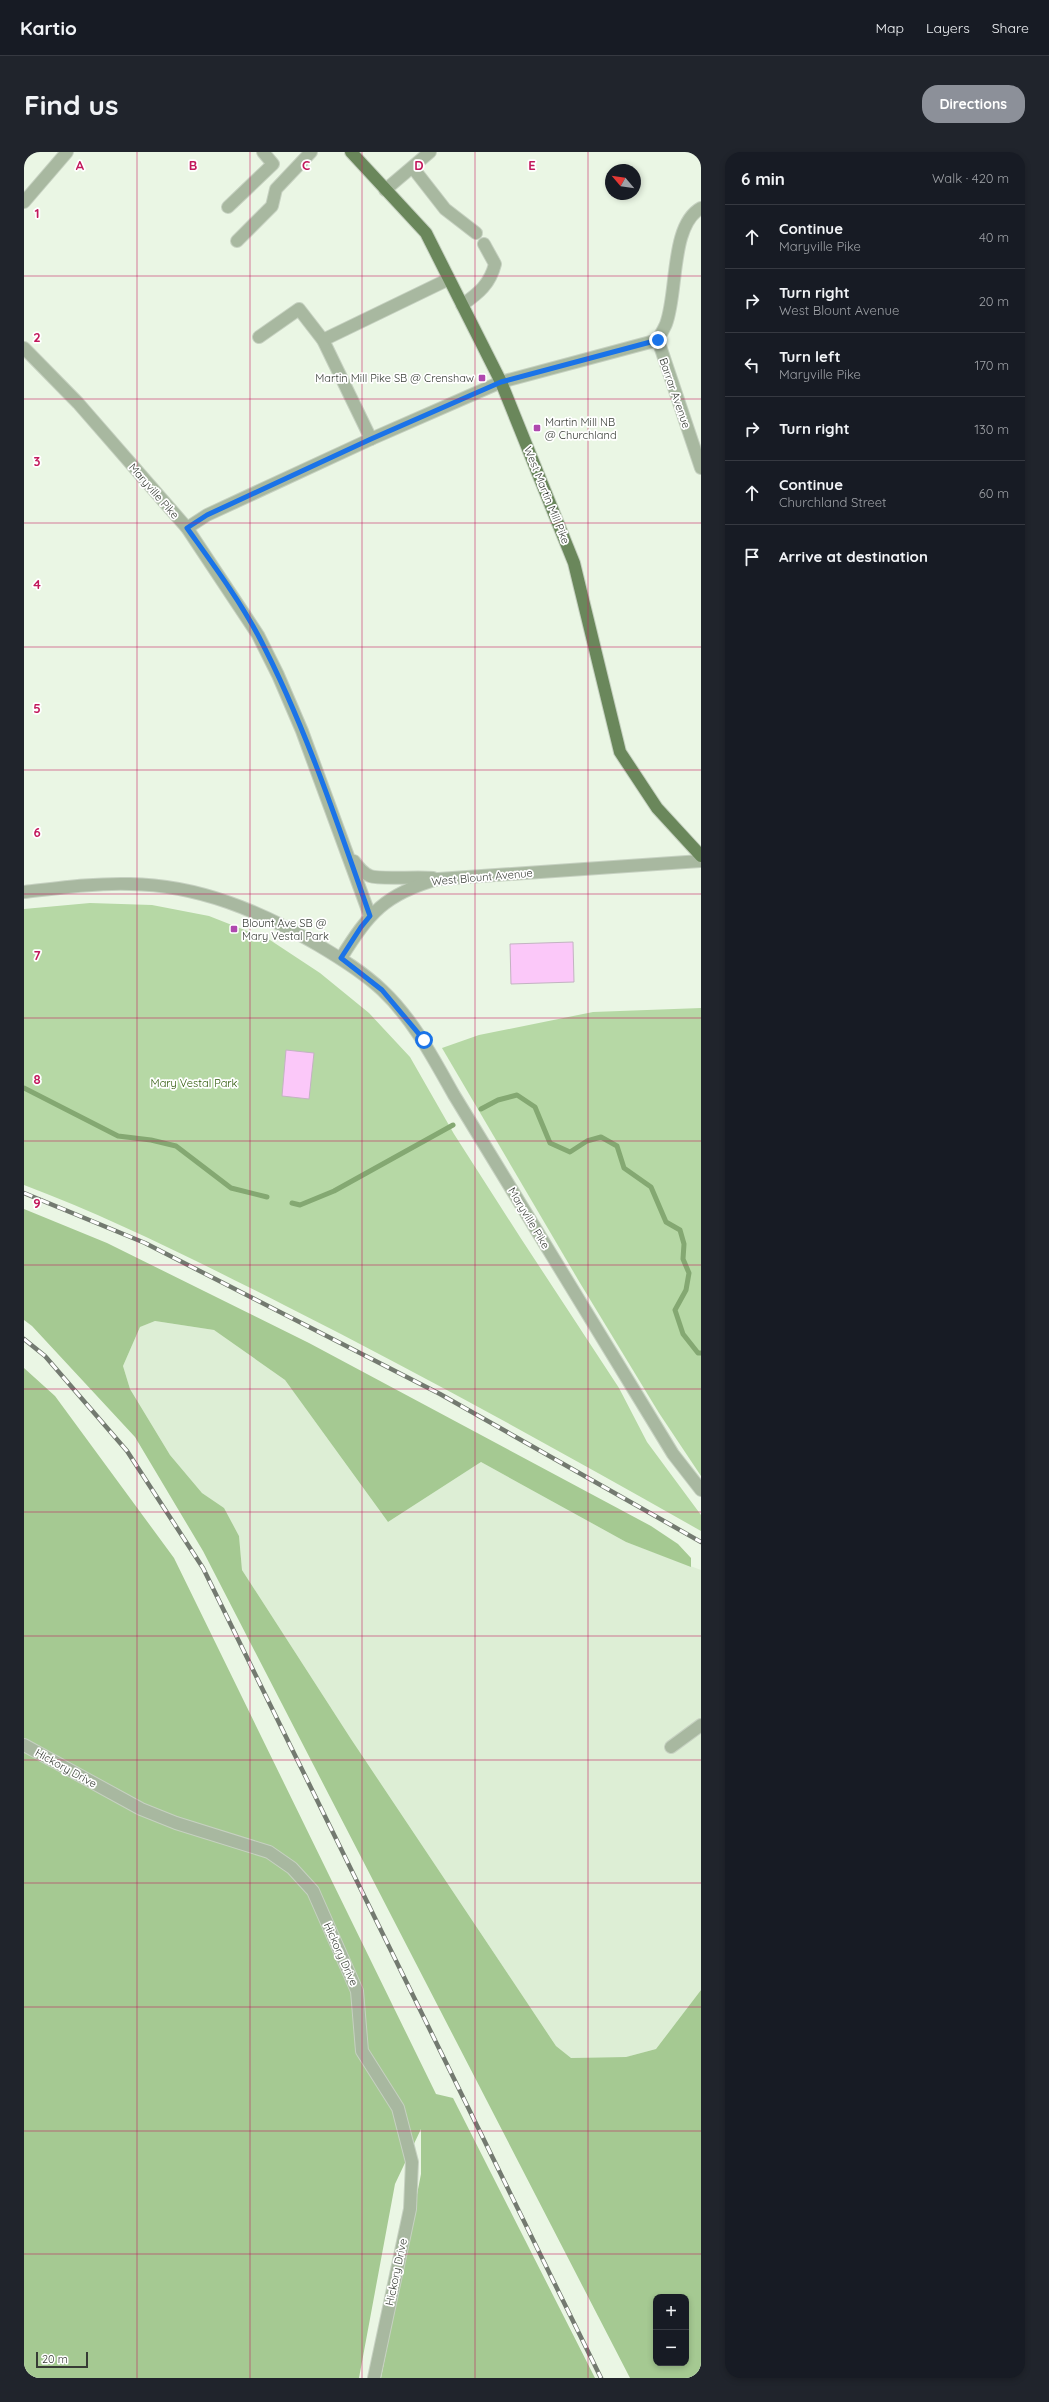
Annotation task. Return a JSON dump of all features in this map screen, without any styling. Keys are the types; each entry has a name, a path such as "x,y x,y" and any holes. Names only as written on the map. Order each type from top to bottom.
{"main road":[{"name":"West Martin Mill Pike","path":"351,152 426,234 501,382 574,563 620,752 657,808 701,856"}],"street":[{"path":"24,202 67,152"},
{"path":"228,207 273,164 263,152"},
{"path":"237,241 272,206 276,189 311,152"},
{"path":"385,190 430,152"},
{"path":"412,168 444,209 476,233"},
{"path":"187,528 207,515 371,439 501,382 658,340 667,323 681,243 687,222 694,212 701,208"},
{"path":"462,305 480,292 492,277 495,264 484,244"},
{"path":"323,340 449,280"},
{"path":"259,337 299,309 323,340 371,439"},
{"name":"Barrar Avenue","path":"658,340 701,468"},
{"name":"Maryville Pike","path":"24,348 78,403 187,528 258,635 278,675 348,852 370,916"},
{"path":"348,852 358,868 370,876 412,876 438,879"},
{"name":"West Blount Avenue","path":"341,958 361,927 380,905 416,885 438,879 701,861"},
{"path":"24,892 93,884 131,884 204,894 261,914 341,958"},
{"name":"Maryville Pike","path":"341,958 382,990 424,1040 454,1095 673,1454 701,1490"},
{"path":"671,1746 701,1725"},
{"name":"Hickory Drive","path":"24,1745 140,1809 176,1823 269,1852 292,1868 313,1891 357,1991 362,2051 398,2108 412,2162 410,2209 374,2378"}],"shaded area":[{"path":"155,1321 214,1330 285,1380 388,1522 481,1462 626,1542 701,1570 701,1990 656,2049 626,2057 570,2058 556,2046 351,1739 242,1570 239,1536 224,1509 202,1493 170,1455 130,1389 123,1366 140,1327"}],"green space":[{"name":"Mary Vestal Park","path":"90,903 152,905 209,916 270,940 320,973 369,1013 410,1057 454,1134 619,1388 647,1442 701,1515 701,1531 494,1415 337,1332 156,1242 91,1212 24,1185 24,909"},
{"path":"701,1008 701,1476 659,1413 580,1283 442,1048 479,1035 593,1012"},
{"path":"24,1209 107,1243 309,1343 651,1526 678,1544 691,1558 691,1567 626,1542 481,1462 388,1522 285,1380 214,1330 155,1321 140,1327 123,1366 130,1389 170,1455 202,1493 224,1508 239,1536 242,1570 351,1739 556,2046 571,2058 626,2057 656,2049 701,1990 701,2378 630,2378 203,1551 135,1437 32,1326 24,1320"},
{"path":"24,1368 55,1396 174,1558 436,2094 453,2098 595,2378 381,2378 421,2174 421,2129 395,2184 359,2378 24,2378"}],"building":[{"path":"573,942 574,982 511,984 510,944"},
{"path":"286,1050 314,1053 309,1099 282,1096"}],"waterway":[{"path":"24,1088 118,1136 151,1140 176,1146 231,1188 267,1197"},
{"path":"481,1109 498,1100 517,1095 535,1107 550,1143 570,1152 587,1141 601,1137 617,1146 624,1168 651,1187 666,1222 680,1230 684,1244 683,1259 689,1273 686,1290 675,1310 683,1334 698,1353 701,1353"},
{"path":"292,1203 300,1205 334,1191 453,1125"}],"railway":[{"path":"24,1193 145,1243 440,1394 701,1542"},
{"path":"24,1339 45,1356 127,1451 203,1568 601,2378"}],"place":[{"name":"Martin Mill Pike SB @ Crenshaw","path":"482,378"},
{"name":"Martin Mill NB @ Churchland","path":"537,428"},
{"name":"Blount Ave SB @ Mary Vestal Park","path":"234,929"}],"route":[{"path":"424,1040 382,990 341,958 370,916 348,852 302,731 278,675 258,635 187,528 207,515 371,439 501,382 658,340"}]}
